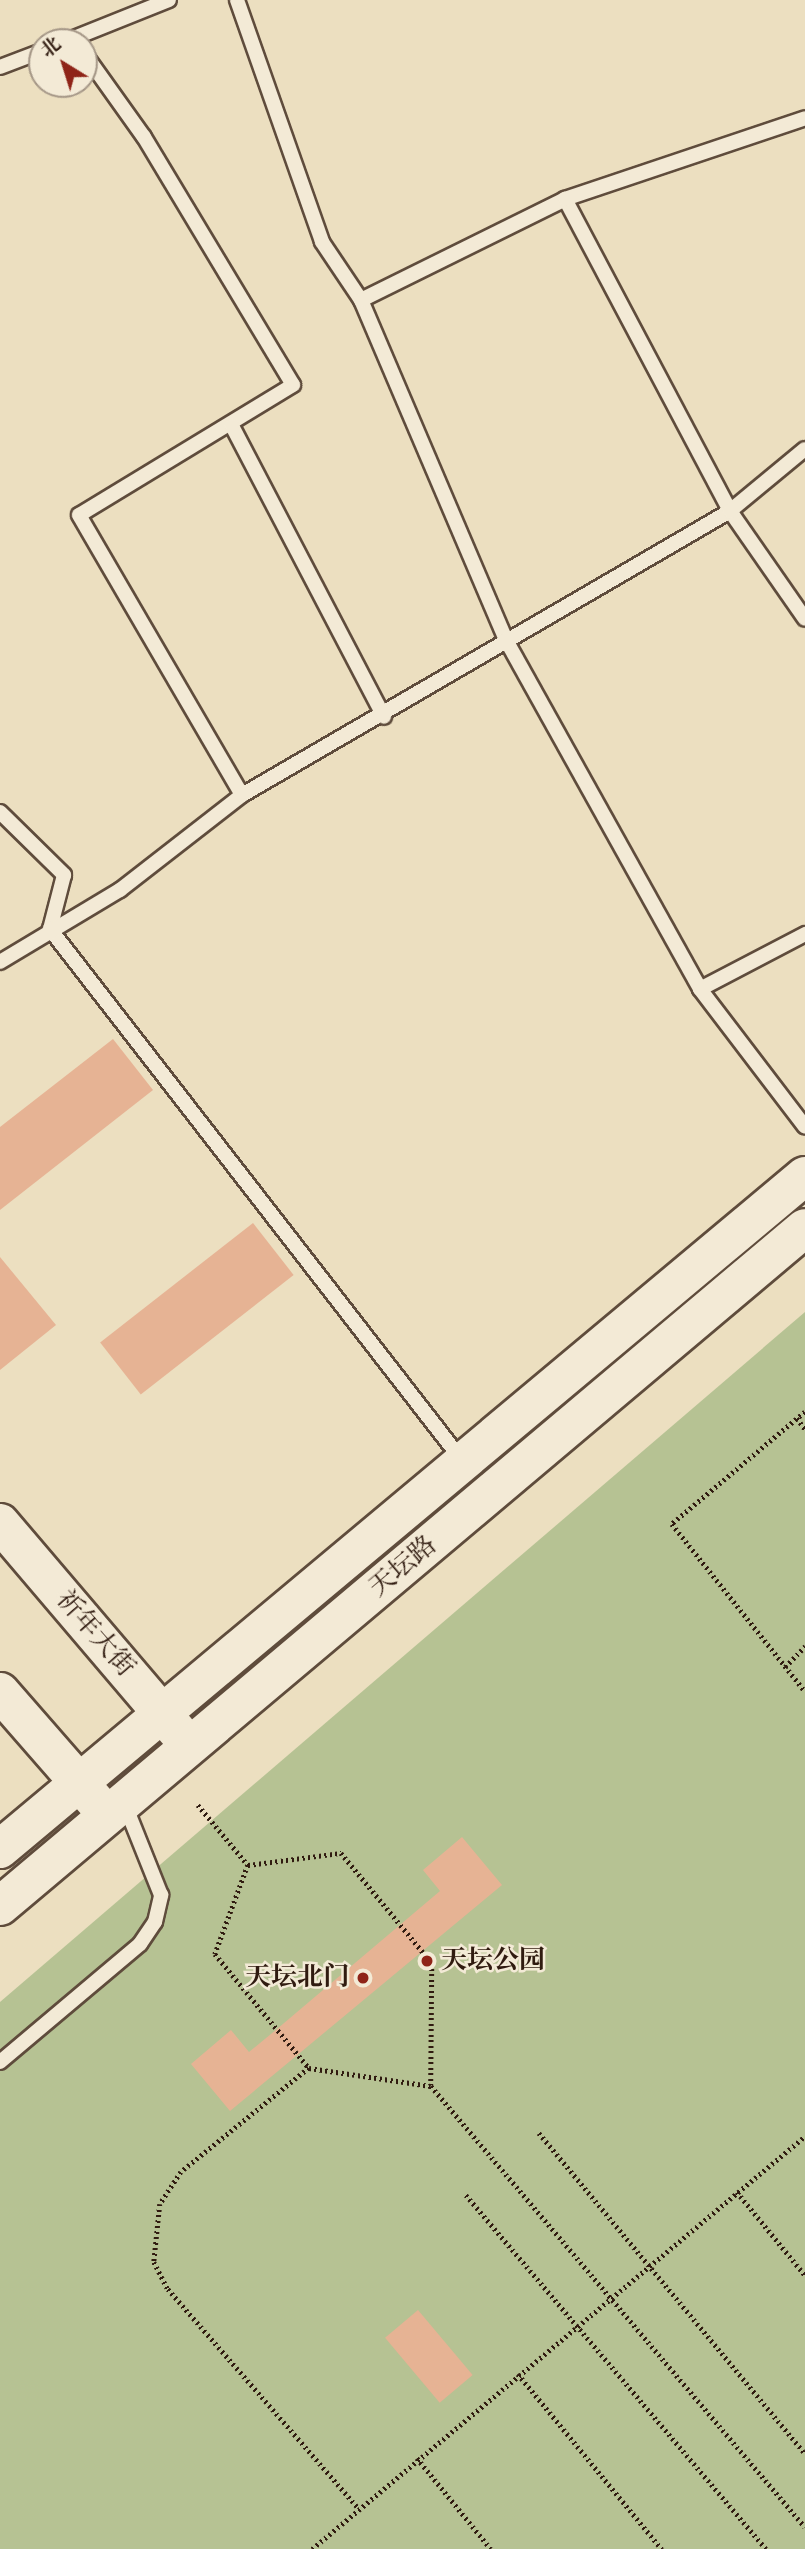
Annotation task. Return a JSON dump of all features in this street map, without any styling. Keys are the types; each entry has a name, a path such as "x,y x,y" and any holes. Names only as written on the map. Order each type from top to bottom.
{"street":[{"name":"天坛路","path":"0,1849 162,1712 466,1465 805,1176"},
{"name":"天坛路","path":"0,1906 805,1228"},
{"name":"祈年大街","path":"0,1523 190,1746"},
{"path":"0,1692 78,1782 116,1808"}],"lane":[{"path":"98,30 169,0"},
{"path":"237,0 323,242 361,300 506,640 700,989 805,1127"},
{"path":"0,67 28,56"},
{"path":"98,73 144,138 293,385 232,426 79,515 242,795"},
{"path":"361,300 565,199 805,118"},
{"path":"565,199 730,511 805,619"},
{"path":"232,426 384,717"},
{"path":"0,962 50,929 120,890 242,795 384,717 506,640 730,511 805,449"},
{"path":"0,812 64,875 50,929"},
{"path":"50,929 466,1465"},
{"path":"700,989 805,933"},
{"path":"0,2062 140,1944 155,1922 161,1895 116,1808"}],"path":[{"path":"805,1412 672,1524 805,1691"},
{"path":"797,1418 805,1429"},
{"path":"785,1667 805,1646"},
{"path":"198,1805 248,1865"},
{"path":"248,1865 341,1853 432,1963 431,2086 805,2527"},
{"path":"248,1865 215,1954 309,2068 431,2086"},
{"path":"309,2068 181,2172 159,2204 154,2262 168,2289 359,2509"},
{"path":"539,2133 805,2453"},
{"path":"312,2549 417,2458 805,2136"},
{"path":"737,2192 805,2275"},
{"path":"466,2195 766,2549"},
{"path":"519,2375 662,2549"},
{"path":"417,2458 491,2549"}],"green space":[{"name":"天坛公园","path":"805,1312 805,2549 0,2549 0,2002"}],"building":[{"path":"113,1039 153,1090 0,1210 0,1127"},
{"path":"253,1223 294,1275 141,1394 100,1342"},
{"path":"0,1257 56,1325 0,1370"},
{"name":"天坛北门","path":"462,1837 502,1885 230,2111 191,2064 231,2030 249,2052 277,2029 440,1891 423,1870"},
{"path":"418,2310 473,2375 440,2403 385,2338"}],"place":[{"name":"天坛公园","path":"427,1961"},
{"name":"天坛北门","path":"363,1978"}]}
